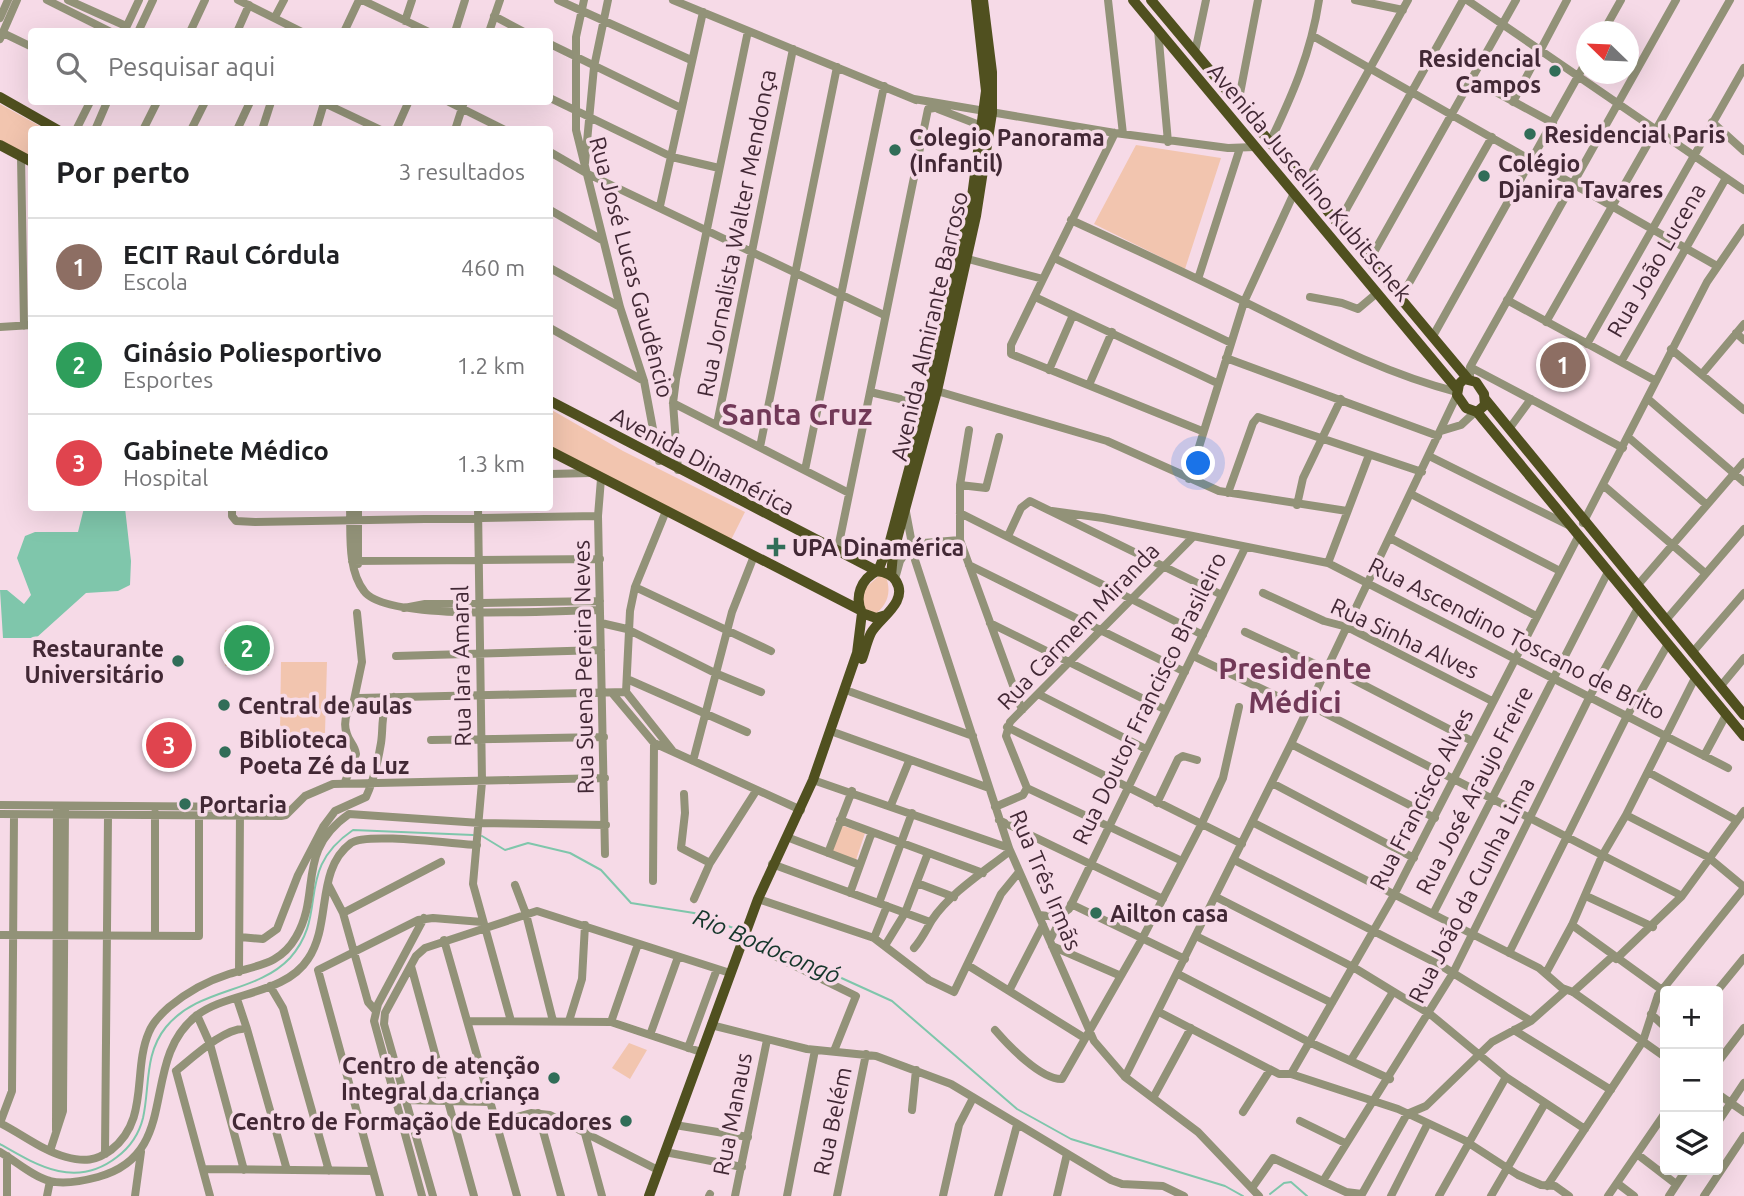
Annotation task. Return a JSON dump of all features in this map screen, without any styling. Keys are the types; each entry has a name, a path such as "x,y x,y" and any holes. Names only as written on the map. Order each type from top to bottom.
{"main road":[{"name":"Avenida Almirante Barroso","path":"878,571 890,541 926,405 965,236 982,126 988,112 976,0"},
{"name":"Avenida Almirante Barroso","path":"893,577 893,554 937,391 968,259 992,72 983,0"},
{"name":"Avenida Juscelino Kubitschek","path":"1133,0 1457,392"},
{"name":"Avenida Juscelino Kubitschek","path":"1152,1 1269,144 1339,222 1400,299 1469,379"},
{"path":"1152,1 1158,30"},
{"path":"0,97 51,126"},
{"path":"0,145 28,160"},
{"path":"1744,715 1584,523 1485,399 1479,385 1469,379 1461,381 1457,392 1466,408 1476,412 1744,736"},
{"path":"1476,412 1485,399"},
{"name":"Avenida Dinamérica","path":"553,403 659,461 837,553 878,571"},
{"path":"553,452 861,612 876,618 886,615"},
{"path":"649,1196 758,898 773,867 801,810 816,780 857,653 861,587 878,571 893,577 898,594 871,634 836,733 792,839 773,867"}],"street":[{"path":"0,18 8,0"},
{"path":"17,0 1,36 28,46"},
{"path":"47,0 103,28"},
{"path":"68,0 123,28"},
{"path":"125,28 139,0"},
{"path":"140,28 153,0"},
{"path":"192,28 205,0"},
{"path":"238,0 295,28"},
{"path":"275,17 284,0"},
{"path":"346,28 360,0 405,20 416,28"},
{"path":"405,20 412,0"},
{"path":"456,28 465,0"},
{"path":"490,28 500,0"},
{"path":"558,0 691,60"},
{"name":"Rua José Lucas Gaudêncio","path":"584,0 576,31 576,130 620,307 644,381 659,461"},
{"path":"585,164 594,67 608,0"},
{"path":"673,0 982,126"},
{"path":"1108,0 1119,133 1071,220 1011,345 1011,354 1202,432"},
{"path":"1195,52 1206,0"},
{"path":"1238,104 1258,0"},
{"path":"1269,144 1303,71 1319,0"},
{"path":"1355,0 1402,10"},
{"path":"1305,185 1372,69 1408,0"},
{"path":"1339,222 1465,0 1541,49 1576,75"},
{"path":"1369,261 1516,0"},
{"path":"1513,102 1567,0"},
{"path":"1609,21 1621,0"},
{"path":"1469,379 1470,367 1676,0"},
{"path":"1546,322 1730,0"},
{"path":"239,28 249,5"},
{"path":"660,206 703,12"},
{"path":"494,16 516,28"},
{"path":"284,28 286,22"},
{"path":"1158,30 1168,141"},
{"path":"678,470 673,403 706,228 748,31"},
{"path":"1313,36 1573,181 1717,266"},
{"path":"553,46 681,108"},
{"name":"Rua Jornalista Walter Mendonça","path":"717,424 793,50"},
{"path":"760,447 837,67"},
{"path":"1587,344 1712,122 1741,81 1744,68"},
{"path":"1472,79 1553,123"},
{"path":"1433,336 1576,81"},
{"path":"1588,84 1744,191"},
{"path":"805,470 884,86"},
{"path":"914,99 1119,133 1126,137 1228,148 1254,147"},
{"path":"553,100 672,157 719,168"},
{"path":"78,126 88,105"},
{"path":"97,126 106,105"},
{"path":"145,126 156,105"},
{"path":"196,126 204,105"},
{"path":"239,126 249,105"},
{"path":"263,126 270,105"},
{"path":"317,126 322,105"},
{"path":"329,105 369,126"},
{"path":"398,126 407,105"},
{"path":"456,126 463,105 499,126"},
{"path":"931,107 947,106"},
{"path":"837,553 884,315 928,110 931,107"},
{"path":"1712,122 1744,151"},
{"path":"1400,299 1492,137"},
{"path":"1198,279 1240,148"},
{"path":"553,154 588,174 884,315"},
{"path":"0,327 28,326 21,157"},
{"name":"Rua João Lucena","path":"1621,362 1726,178"},
{"path":"1189,479 1244,302 1294,193"},
{"path":"553,212 602,240"},
{"path":"1071,220 1198,279 1322,342 1423,382 1457,392 1422,472 1291,744 1125,1077"},
{"path":"1584,523 1671,349 1717,266 1744,228"},
{"path":"1054,258 1231,342"},
{"path":"968,259 1043,279"},
{"path":"553,270 620,307"},
{"path":"1310,298 1342,303 1358,309 1377,293"},
{"path":"1035,297 1217,383"},
{"path":"1507,300 1656,381"},
{"path":"1048,370 1073,315"},
{"path":"1702,374 1744,324"},
{"path":"553,330 644,381"},
{"path":"1089,385 1112,332"},
{"path":"1736,333 1744,340"},
{"path":"1671,349 1744,410"},
{"path":"1226,358 1439,434 1467,422 1476,412"},
{"path":"1470,367 1623,447"},
{"path":"937,391 1107,441 1228,494 1347,511"},
{"path":"870,392 926,405"},
{"path":"1297,505 1303,478 1341,399"},
{"path":"1509,429 1531,399"},
{"path":"1648,399 1744,482"},
{"path":"673,403 849,493"},
{"path":"1228,494 1253,423 1258,417 1422,472"},
{"path":"969,430 960,485 960,540 1021,710"},
{"path":"960,485 986,488 999,437"},
{"path":"1628,437 1707,505"},
{"path":"1328,563 1369,455"},
{"path":"1429,457 1570,526"},
{"path":"1637,586 1744,462"},
{"path":"553,474 590,473"},
{"name":"Rua Suena Pereira Neves","path":"601,479 598,516 601,650 608,693 604,737 605,854"},
{"path":"1603,485 1705,573"},
{"path":"1411,494 1560,571"},
{"path":"1007,536 1025,502 1033,502 1222,595"},
{"path":"232,511 236,521 255,522 598,516"},
{"path":"351,511 355,520"},
{"path":"357,511 356,570 368,595 381,603 416,612 480,607 600,605"},
{"name":"Rua Iara Amaral","path":"478,511 482,782 473,884 511,1021"},
{"path":"666,511 635,587 627,629 626,692 673,752"},
{"name":"Rua Ascendino Toscano de Brito","path":"1052,511 1103,518 1192,538 1328,563 1728,768"},
{"name":"Rua Três Irmãs","path":"906,512 911,544 999,820 1086,1033 1125,1077 1198,1132 1259,1196"},
{"path":"960,513 1203,635"},
{"path":"1666,620 1744,529"},
{"name":"Rua Francisco Alves","path":"1291,1074 1414,858 1578,537"},
{"name":"Rua Carmem Miranda","path":"1027,788 1009,744 1007,727 1129,598 1192,538"},
{"path":"1390,538 1536,616"},
{"path":"893,577 911,544 960,540"},
{"name":"Rua Doutor Francisco Brasileiro","path":"1063,915 1071,904 1245,548"},
{"path":"693,761 727,632 754,556"},
{"path":"356,561 600,559"},
{"path":"969,565 1185,672"},
{"name":"Rua José Araujo Freire","path":"1433,914 1608,572"},
{"path":"635,587 727,632 771,650"},
{"name":"Rua Sinha Alves","path":"1262,593 1324,621 1347,627 1492,701"},
{"path":"1692,653 1744,593"},
{"name":"Rua João da Cunha Lima","path":"1323,1181 1345,1143 1390,1079 1453,973 1590,696 1638,608"},
{"path":"345,782 356,754 346,729 349,708 359,695 362,662 357,613"},
{"path":"601,623 627,629 715,673 761,692"},
{"path":"990,623 1166,710"},
{"path":"1245,632 1327,667 1472,741"},
{"path":"1509,953 1628,716 1668,644"},
{"path":"397,656 601,650"},
{"path":"1193,656 1307,707 1454,779 1682,896"},
{"path":"1720,687 1744,658"},
{"path":"1546,973 1586,896 1602,856 1626,815 1695,678"},
{"path":"627,679 747,732"},
{"path":"359,695 481,696 626,692"},
{"path":"851,692 973,736"},
{"path":"608,693 654,743 801,810"},
{"path":"1038,694 1146,749"},
{"path":"240,937 263,939 277,929 298,875 323,827 335,811 366,797 373,782 381,741 382,717 386,704 394,696"},
{"path":"995,1030 1020,1056 1053,1077 1062,1079 1142,939 1201,825 1223,778 1239,707"},
{"path":"1704,756 1726,715"},
{"path":"1007,727 1242,844"},
{"path":"836,733 989,788"},
{"path":"431,740 604,737"},
{"path":"653,881 654,743"},
{"path":"1291,744 1434,818"},
{"path":"1157,803 1178,759 1183,756 1197,760"},
{"path":"891,805 909,761"},
{"path":"1647,772 1736,820"},
{"path":"0,814 60,811 289,811 305,796 333,783 605,778"},
{"path":"816,780 1010,850 954,897 930,922 926,934 915,948"},
{"path":"1272,783 1414,858"},
{"path":"995,807 1023,795 1027,788 1182,861"},
{"path":"694,898 710,863 756,790"},
{"path":"828,853 852,791"},
{"path":"684,794 685,822 680,846 684,852 710,863"},
{"path":"0,805 108,816 155,812 199,816 240,811"},
{"path":"56,1130 55,936 60,811"},
{"path":"50,1152 62,1111 65,936 60,811"},
{"path":"239,972 240,811"},
{"path":"1252,1188 1273,1158 1352,1195 1367,1191 1407,1114 1426,1106 1498,1037 1531,1021 1653,927 1682,896 1744,811"},
{"path":"155,812 155,936"},
{"path":"874,938 900,843 912,813"},
{"path":"14,815 12,1090 0,1123 50,1152 86,1161 105,1154 128,1132 136,1112 145,1041 155,1021 193,990 239,972 260,968 282,956 297,936 306,904 310,869 319,845 335,823 349,814 479,826 606,825"},
{"path":"1626,815 1708,857 1744,888 1664,986"},
{"path":"105,1154 108,816"},
{"path":"0,935 199,936 199,816"},
{"path":"840,820 983,873"},
{"path":"999,820 1163,899"},
{"path":"1252,822 1546,973 1660,1053"},
{"path":"850,893 872,832"},
{"path":"135,1196 141,1152 155,1122 166,1058 179,1035 197,1015 283,981 308,960 324,920 327,883 335,860 352,842 364,838 477,843"},
{"path":"792,839 860,864"},
{"path":"886,944 905,913 929,853"},
{"path":"1234,859 1453,973 1531,1021"},
{"path":"343,913 441,862"},
{"path":"773,867 930,922"},
{"path":"758,898 874,938 886,944 929,980 947,991 954,992 958,989 1001,894 1018,872"},
{"path":"327,883 343,913 368,1002 380,1012 433,1196"},
{"path":"917,883 954,897"},
{"path":"515,885 526,914 553,1021"},
{"path":"1586,896 1653,927"},
{"path":"1216,897 1353,967 1430,1014 1506,1077 1544,1105 1586,1129"},
{"path":"1071,904 1185,960"},
{"path":"422,1196 374,1021 421,951 484,925 544,911 730,973"},
{"path":"1039,915 1063,915 1051,943 1121,976"},
{"path":"318,970 424,918 484,925"},
{"path":"380,1012 424,918"},
{"path":"569,1021 582,979 585,925"},
{"path":"1010,989 1043,925"},
{"path":"1572,925 1660,989"},
{"path":"745,934 856,996 834,1051"},
{"path":"1196,936 1332,1003"},
{"path":"444,940 517,1196"},
{"path":"611,1022 638,944"},
{"path":"650,1035 678,957"},
{"path":"1721,986 1744,958"},
{"path":"308,960 318,970 380,1196"},
{"path":"411,966 474,1196"},
{"path":"969,966 1086,1033"},
{"path":"688,1048 717,969"},
{"path":"1178,974 1309,1042 1390,1079"},
{"path":"270,986 284,1008 329,1171"},
{"path":"1351,1060 1393,992"},
{"path":"1547,1186 1643,1041 1660,992"},
{"path":"237,999 287,1170"},
{"path":"1159,1012 1284,1076 1291,1074 1375,1100 1407,1114 1468,1142 1506,1169 1547,1186 1555,1186 1569,1196"},
{"path":"1651,1014 1660,1022"},
{"path":"197,1015 210,1044 244,1170"},
{"path":"469,1021 611,1022 701,1052"},
{"path":"711,1024 815,1050 866,1054 916,1070 951,1084 1117,1183 1163,1186 1184,1196"},
{"path":"1153,1098 1191,1028"},
{"path":"1723,1055 1744,1028"},
{"path":"176,1071 210,1044 244,1029"},
{"path":"1514,1030 1611,1090"},
{"name":"Rua Manaus","path":"735,1196 767,1040"},
{"path":"786,1196 815,1050"},
{"name":"Rua Belém","path":"837,1196 866,1054"},
{"path":"164,1068 176,1071"},
{"path":"912,1110 916,1070"},
{"path":"1243,1112 1270,1070"},
{"path":"176,1071 210,1196"},
{"path":"1439,1196 1506,1077"},
{"path":"1723,1114 1744,1083"},
{"path":"943,1196 955,1138 973,1098"},
{"path":"1723,1098 1744,1112"},
{"path":"405,1100 491,1102"},
{"path":"1491,1196 1544,1105"},
{"path":"497,1122 538,1112 584,1130 658,1170"},
{"path":"538,1112 561,1196"},
{"path":"1608,1196 1660,1120"},
{"path":"1300,1121 1345,1143"},
{"path":"675,1125 748,1137"},
{"path":"998,1196 1017,1125"},
{"path":"1391,1196 1427,1125"},
{"path":"584,1130 602,1196"},
{"path":"1704,1196 1744,1136"},
{"path":"4,1154 50,1181 74,1182 108,1175 141,1152"},
{"path":"665,1152 742,1167"},
{"path":"4,1154 6,1196"},
{"path":"1057,1196 1068,1154"},
{"path":"1637,1154 1676,1184"},
{"path":"203,1168 373,1171"},
{"path":"1669,1196 1682,1175"},
{"path":"47,1196 50,1181"},
{"path":"1617,1183 1634,1196"}],"shaded area":[{"path":"0,104 40,126 28,126 28,159 0,143"},
{"path":"1136,145 1221,158 1185,269 1094,224"},
{"path":"553,411 623,451 745,512 731,540 553,449"},
{"path":"83,511 125,511 131,561 130,585 118,591 86,593 36,638 3,638 0,590 7,590 24,604 31,595 17,558 25,536 35,532 78,532"},
{"path":"880,575 886,577 888,594 882,608 873,616 867,614 862,605 862,591"},
{"path":"225,630 269,630 269,666 225,666"},
{"path":"281,662 327,662 325,733 280,733"},
{"path":"840,825 865,833 856,860 832,851"},
{"path":"629,1043 647,1050 630,1079 612,1068"}],"waterway":[{"name":"Rio Bodocongó","path":"0,1144 57,1171 87,1172 102,1167 126,1149 139,1130 151,1059 166,1027 179,1014 195,1004 261,978 290,958 302,941 308,925 317,877 323,861 335,845 353,830 473,835"},
{"name":"Rio Bodocongó","path":"482,836 505,850 528,843 570,853 601,870 631,903 694,913 741,931"},
{"name":"Rio Bodocongó","path":"800,964 815,966 892,1001 1017,1109 1071,1139 1225,1186 1243,1196"},
{"name":"Rio Bodocongó","path":"1270,1194 1284,1183 1291,1182 1307,1196"}],"place":[{"name":"Residencial Campos","path":"1555,71"},
{"name":"Residencial Paris","path":"1530,134"},
{"name":"Colegio Panorama (Infantil)","path":"895,150"},
{"name":"Colégio Djanira Tavares","path":"1484,176"},
{"name":"ECIT Raul Córdula","path":"1563,365"},
{"name":"UPA Dinamérica","path":"776,547"},
{"name":"Ginásio Poliesportivo","path":"247,648"},
{"name":"Restaurante Universitário","path":"178,661"},
{"name":"Central de aulas","path":"224,705"},
{"name":"Gabinete Médico","path":"169,745"},
{"name":"Biblioteca Poeta Zé da Luz","path":"225,752"},
{"name":"Portaria","path":"185,804"},
{"name":"Ailton casa","path":"1096,913"},
{"name":"Centro de atenção Integral da criança","path":"554,1078"},
{"name":"Centro de Formação de Educadores","path":"626,1121"}],"district":[{"name":"Santa Cruz","path":"797,414"},
{"name":"Presidente Médici","path":"1295,685"}]}
